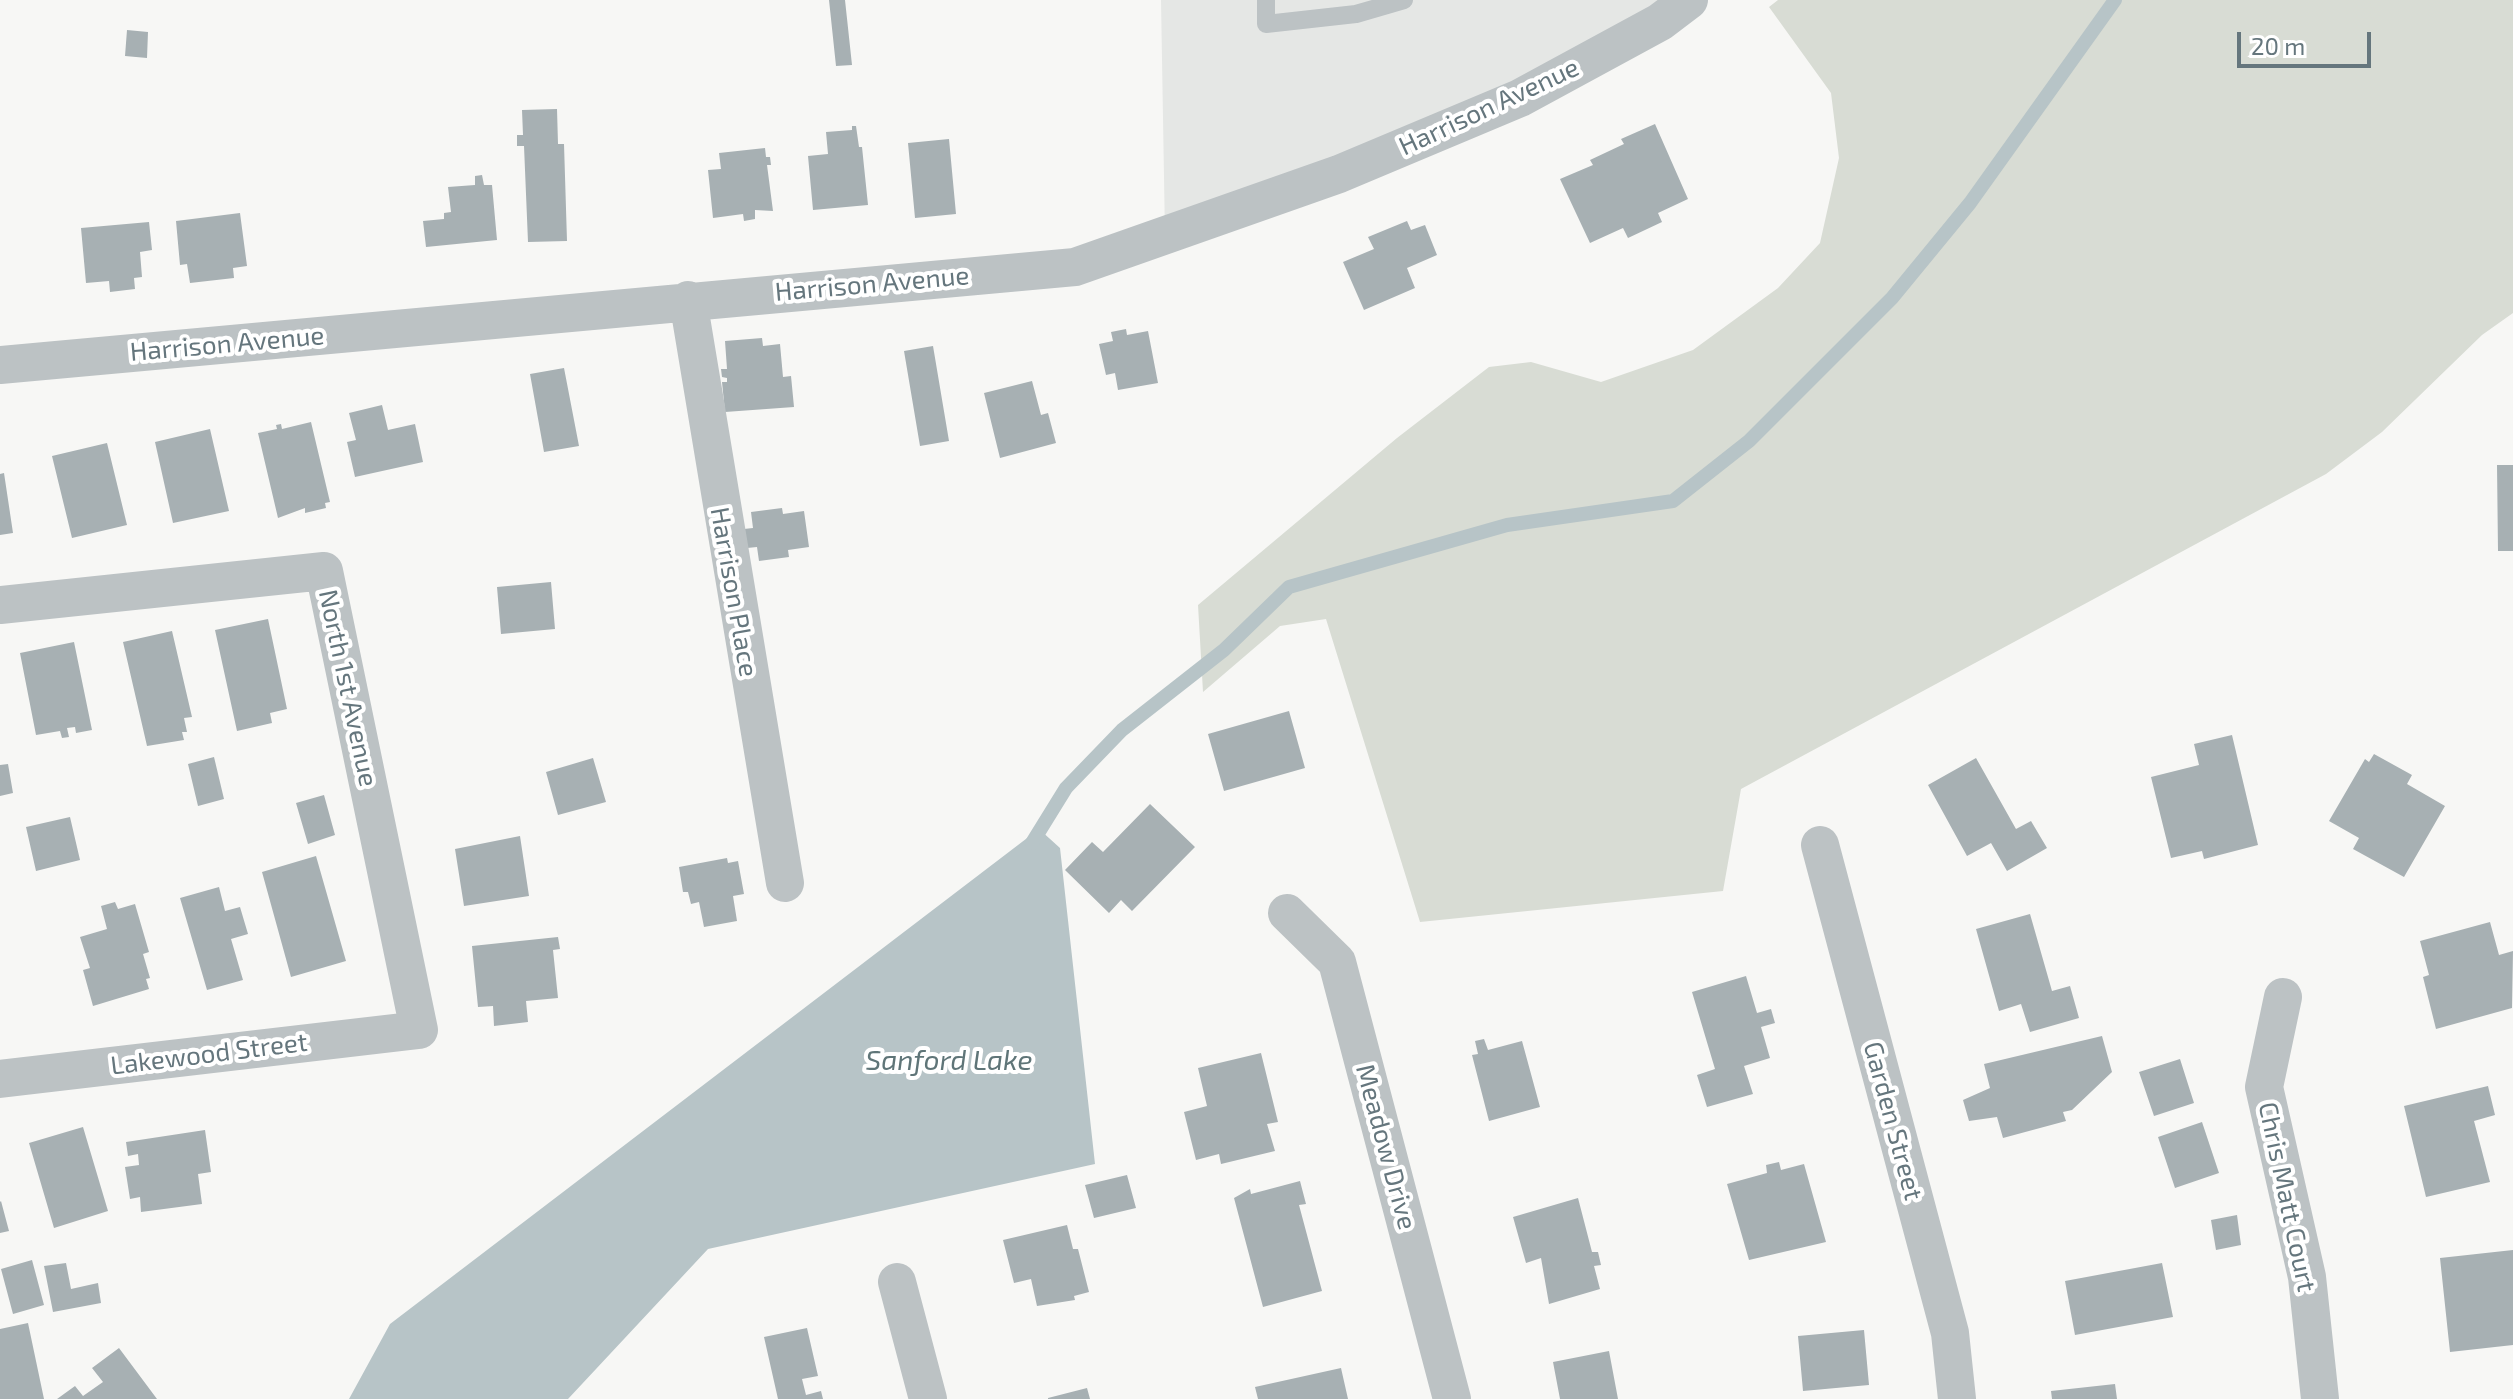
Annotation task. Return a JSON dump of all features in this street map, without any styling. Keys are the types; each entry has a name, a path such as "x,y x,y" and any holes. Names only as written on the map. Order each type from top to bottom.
{"street":[{"name":"Harrison Avenue","path":"0,365 1075,267 1339,174 1520,98 1660,22 1689,0"},
{"name":"Harrison Place","path":"688,300 785,883"},
{"name":"North 1st Avenue","path":"0,605 324,571 419,1030"},
{"name":"Garden Street","path":"1820,845 1950,1333 1957,1399"},
{"name":"Meadow Drive","path":"1287,913 1337,962 1452,1399"},
{"name":"Chris Matt Court","path":"2283,997 2264,1087 2307,1277 2320,1399"},
{"name":"Lakewood Street","path":"0,1079 419,1030"},
{"path":"897,1282 928,1399"}],"lane":[{"path":"1266,0 1266,24 1356,14 1404,0"}],"shaded area":[{"path":"1161,0 1689,0 1660,22 1165,236"},
{"path":"1778,0 2513,0 2513,313 2482,335 2382,432 2326,474 1741,789 1723,891 1420,922 1326,619 1280,626 1203,692 1198,605 1397,438 1489,367 1531,362 1601,382 1693,350 1778,288 1820,243 1839,158 1831,93 1769,7"}],"water":[{"name":"Sanford Lake","path":"1039,829 1060,848 1095,1164 708,1249 568,1399 349,1399 390,1324"}],"building":[{"path":"829,0 845,0 852,65 836,66"},
{"path":"127,30 148,32 147,58 125,56"},
{"path":"557,109 558,144 564,144 567,241 528,242 524,146 517,146 517,135 523,135 522,110"},
{"path":"1655,124 1688,199 1658,213 1662,222 1628,238 1623,228 1590,243 1560,179 1593,165 1590,160 1624,144 1621,139"},
{"path":"852,126 856,126 859,147 862,147 868,205 813,210 808,156 828,154 826,132 852,130"},
{"path":"949,139 956,214 915,218 908,143"},
{"path":"765,148 766,157 770,157 771,165 767,165 773,211 755,210 755,219 744,221 743,214 713,218 708,170 721,169 719,153"},
{"path":"482,175 484,185 492,185 497,240 426,247 423,221 444,219 444,213 451,212 448,187 475,185 475,176"},
{"path":"240,213 247,266 233,268 234,278 190,283 187,264 180,265 176,221"},
{"path":"1407,221 1411,230 1425,225 1437,255 1407,268 1415,288 1364,310 1343,262 1374,249 1368,237"},
{"path":"149,222 152,250 140,252 142,277 134,278 135,289 110,292 109,281 86,283 81,228"},
{"path":"1126,329 1127,335 1148,331 1158,383 1118,390 1115,373 1106,375 1099,344 1113,341 1111,332"},
{"path":"762,338 763,346 780,344 783,377 791,376 794,407 725,412 722,382 727,382 727,378 722,377 721,369 727,369 725,341"},
{"path":"933,346 949,441 920,446 904,351"},
{"path":"564,368 579,446 544,452 530,374"},
{"path":"1032,381 1041,415 1048,413 1056,443 1000,458 984,393"},
{"path":"382,405 388,430 415,424 423,462 355,477 347,442 356,440 349,413"},
{"path":"311,422 330,502 325,503 326,508 305,513 305,508 278,518 258,433 277,429 276,425 281,424 282,429"},
{"path":"210,429 229,511 173,523 155,442"},
{"path":"107,443 127,525 72,538 52,456"},
{"path":"2497,465 2513,465 2513,551 2498,551"},
{"path":"4,473 13,533 0,535 0,474"},
{"path":"782,508 783,514 804,511 809,547 788,550 789,557 759,561 757,547 747,548 744,529 753,528 751,512"},
{"path":"551,582 555,629 501,634 497,587"},
{"path":"268,619 287,709 270,713 272,723 237,731 215,630"},
{"path":"172,631 192,717 184,718 187,732 182,732 184,740 147,746 123,642"},
{"path":"74,642 92,730 76,733 75,727 67,728 69,737 62,738 60,731 36,735 20,653"},
{"path":"1289,711 1305,768 1224,791 1208,734"},
{"path":"2232,735 2258,845 2204,859 2202,851 2171,858 2151,777 2199,765 2194,744"},
{"path":"2374,754 2412,775 2407,784 2445,806 2404,877 2353,849 2359,838 2329,821 2365,759 2369,762"},
{"path":"214,757 224,799 198,806 188,764"},
{"path":"593,758 606,802 558,815 546,772"},
{"path":"1976,758 2016,829 2031,821 2047,848 2007,871 1991,843 1967,856 1928,785"},
{"path":"8,764 13,793 0,796 0,765"},
{"path":"324,795 335,835 308,844 296,803"},
{"path":"1150,804 1195,847 1132,911 1121,900 1109,913 1065,870 1092,842 1103,852"},
{"path":"70,817 80,860 36,871 26,827"},
{"path":"520,836 529,896 464,906 455,849"},
{"path":"316,856 346,961 291,977 262,872"},
{"path":"727,858 728,863 738,861 744,894 733,896 737,921 704,927 699,902 691,904 688,892 683,892 679,867"},
{"path":"219,887 225,911 240,907 248,934 231,939 243,980 207,990 180,898"},
{"path":"115,902 118,909 135,904 149,952 143,954 150,978 146,979 149,989 93,1006 83,970 90,968 80,937 107,929 101,906"},
{"path":"2030,914 2052,991 2070,986 2079,1018 2030,1032 2021,1004 1999,1011 1976,929"},
{"path":"2490,922 2499,955 2513,951 2512,1008 2436,1029 2423,977 2429,975 2420,941"},
{"path":"558,937 560,949 553,950 558,998 526,1001 528,1022 494,1026 493,1006 478,1007 472,946"},
{"path":"1746,976 1757,1013 1771,1009 1775,1023 1761,1027 1770,1058 1744,1066 1753,1094 1707,1107 1697,1075 1715,1069 1692,992"},
{"path":"2102,1036 2112,1072 2072,1110 2063,1112 2066,1121 2003,1138 1997,1117 1969,1121 1963,1100 1990,1088 1984,1064"},
{"path":"1484,1039 1488,1050 1522,1041 1540,1107 1489,1121 1472,1055 1478,1054 1475,1041"},
{"path":"1261,1053 1278,1122 1267,1124 1275,1151 1221,1164 1219,1154 1196,1160 1184,1112 1207,1106 1198,1068"},
{"path":"2180,1059 2194,1103 2154,1116 2139,1072"},
{"path":"2488,1086 2495,1115 2474,1121 2490,1182 2426,1197 2404,1106"},
{"path":"2202,1122 2219,1173 2175,1188 2158,1137"},
{"path":"83,1127 108,1211 54,1228 29,1143"},
{"path":"205,1130 211,1172 198,1174 202,1204 141,1212 140,1197 130,1199 125,1167 139,1165 138,1154 128,1156 126,1142"},
{"path":"1779,1162 1781,1170 1804,1164 1826,1242 1749,1260 1727,1184 1767,1173 1766,1165"},
{"path":"1127,1175 1136,1208 1094,1218 1085,1185"},
{"path":"1300,1181 1306,1204 1299,1205 1322,1291 1263,1307 1234,1198 1250,1189 1251,1194"},
{"path":"1578,1198 1592,1252 1598,1252 1601,1265 1594,1266 1600,1289 1549,1304 1541,1258 1526,1263 1513,1217"},
{"path":"0,1202 9,1231 0,1233"},
{"path":"2237,1215 2241,1245 2216,1250 2211,1220"},
{"path":"1067,1225 1073,1249 1078,1249 1089,1292 1074,1296 1075,1300 1037,1306 1031,1279 1014,1283 1003,1240"},
{"path":"2513,1250 2513,1345 2450,1352 2440,1258"},
{"path":"32,1260 44,1305 13,1314 1,1269"},
{"path":"66,1263 71,1289 98,1283 101,1303 53,1312 44,1266"},
{"path":"2162,1263 2173,1317 2075,1335 2065,1281"},
{"path":"28,1323 44,1399 0,1399 0,1329"},
{"path":"807,1328 818,1376 802,1379 806,1395 821,1391 823,1399 778,1399 764,1337"},
{"path":"1864,1330 1869,1385 1803,1391 1798,1336"},
{"path":"119,1348 157,1399 57,1399 75,1386 83,1396 103,1382 92,1368"},
{"path":"1609,1351 1618,1399 1560,1399 1553,1362"},
{"path":"1341,1368 1348,1399 1258,1399 1255,1387"},
{"path":"2115,1384 2117,1399 2052,1399 2051,1391"},
{"path":"1087,1388 1090,1399 1048,1399 1048,1398"}],"waterway":[{"path":"1032,843 1066,788 1122,730 1224,650 1289,587 1507,525 1673,501 1749,441 1892,298 1970,203 2115,0"}]}
